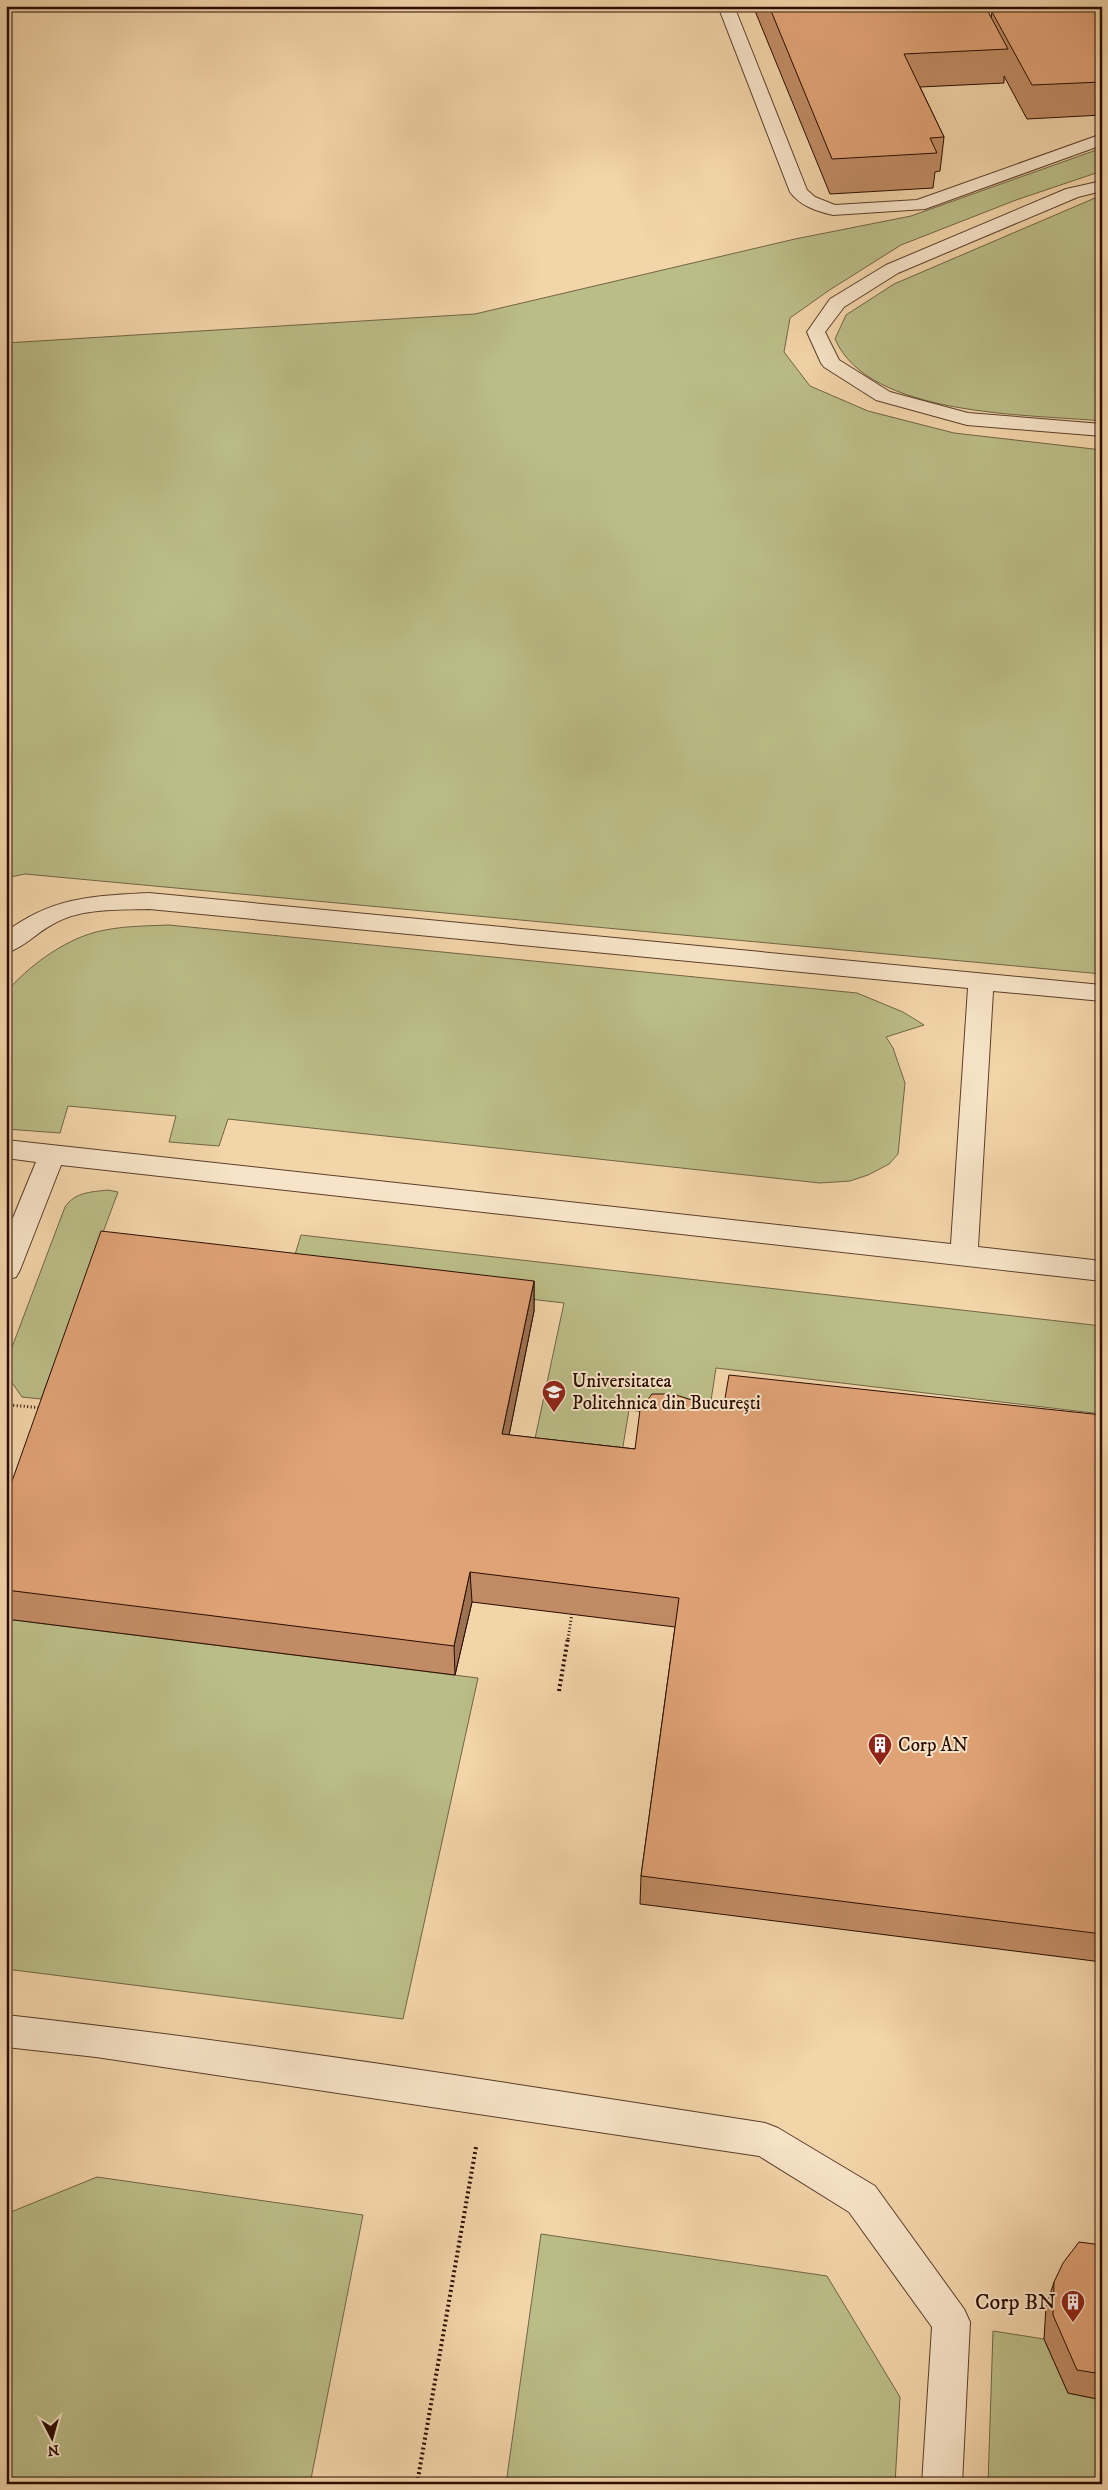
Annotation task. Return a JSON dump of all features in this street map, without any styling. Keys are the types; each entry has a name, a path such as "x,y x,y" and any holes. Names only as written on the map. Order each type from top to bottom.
{"lane":[{"path":"726,6 799,192 809,201 820,206 847,211 919,205 1102,139"},
{"path":"1095,6 1102,16"},
{"path":"1102,186 1072,193 892,269 837,303 816,332 831,363 883,396 967,419 1102,430"},
{"path":"6,945 31,925 54,914 100,904 149,901 981,983 1102,993"},
{"path":"964,1254 981,983"},
{"path":"6,1149 964,1254 1102,1271"},
{"path":"6,1270 52,1154"},
{"path":"6,2032 96,2041 486,2097 765,2140 862,2199 951,2322 942,2484"}],"path":[{"path":"6,1400 10,1405 46,1408"},
{"path":"559,1690 572,1613"},
{"path":"417,2484 486,2097"}],"green space":[{"path":"1102,148 1102,171 1016,200 901,245 828,291 790,318 784,352 810,386 868,411 954,433 1102,450 1102,974 25,874 6,878 6,343 475,314 795,239 911,216"},
{"path":"1102,195 1102,421 994,413 954,407 915,397 881,384 853,365 835,339 846,315 894,284"},
{"path":"169,925 857,993 903,1012 924,1025 886,1037 893,1048 905,1083 898,1154 889,1164 868,1175 850,1181 820,1183 228,1119 219,1146 169,1142 176,1116 68,1106 60,1133 6,1129 6,992 46,956 83,936 114,929"},
{"path":"108,1190 118,1192 41,1399 22,1397 6,1374 6,1363 65,1207 74,1198 79,1196 90,1192"},
{"path":"301,1235 1102,1326 1102,1414 716,1368 708,1420 629,1410 621,1458 533,1448 564,1303 290,1271"},
{"path":"6,1619 478,1678 403,2019 6,1969"},
{"path":"97,2177 363,2215 310,2484 6,2484 6,2214"},
{"path":"541,2234 827,2276 900,2397 895,2484 506,2484"},
{"path":"993,2331 1044,2339 1068,2393 1102,2400 1102,2484 988,2484"}],"building":[{"path":"769,6 985,6 1008,49 904,54 944,137 930,138 937,153 832,159"},
{"path":"1092,7 1102,23 1102,82 1032,85 992,12"},
{"path":"101,1231 534,1281 502,1434 635,1449 640,1410 652,1394 673,1394 723,1410 729,1375 1102,1415 1102,1934 641,1876 679,1598 470,1572 454,1646 6,1590 6,1498"},
{"name":"Corp BN","path":"1079,2242 1102,2245 1102,2374 1077,2370 1053,2315 1054,2282 1063,2263"}],"place":[{"name":"Universitatea Politehnica din București","path":"554,1413"},
{"name":"Corp AN","path":"880,1766"},
{"name":"Corp BN","path":"1073,2323"}]}
